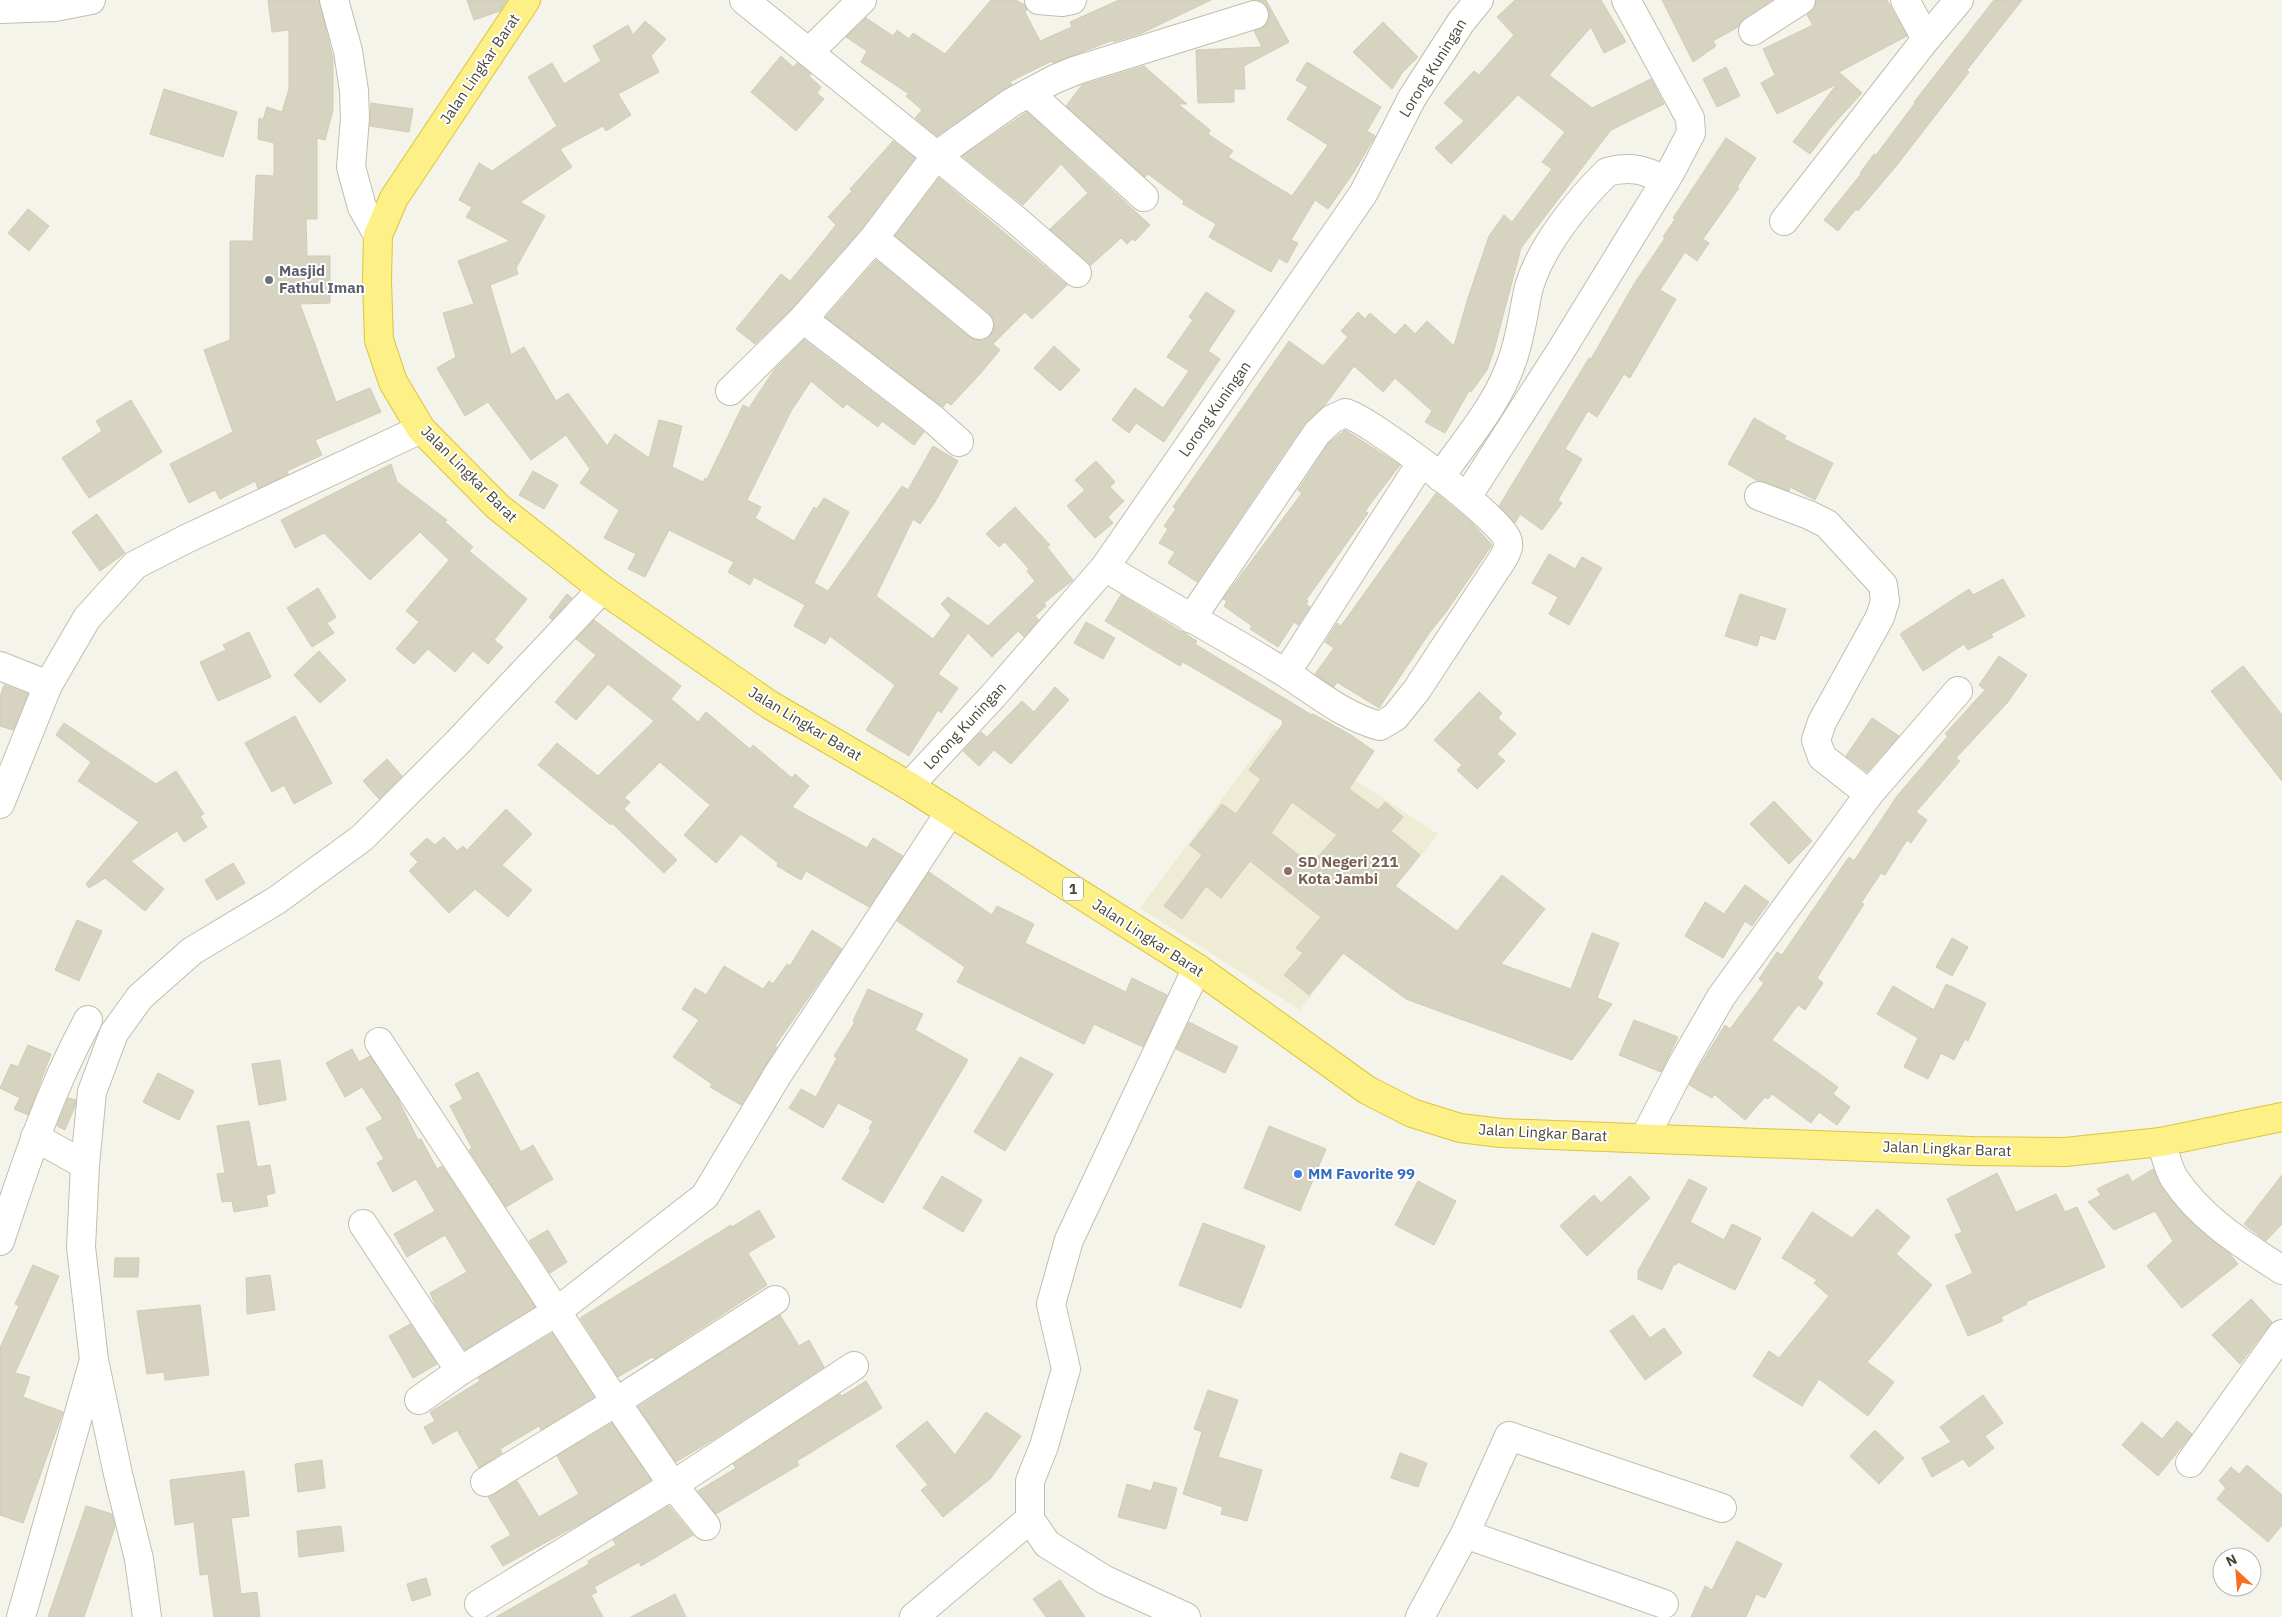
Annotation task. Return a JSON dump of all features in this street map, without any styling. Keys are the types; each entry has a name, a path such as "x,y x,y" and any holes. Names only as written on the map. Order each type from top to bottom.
{"highway":[{"name":"Jalan Lingkar Barat","path":"526,0 400,190 378,235 376,280 380,340 392,382 422,430 498,507 602,590 770,705 909,786 1197,968 1367,1090 1412,1113 1460,1128 1501,1133 1645,1137 1981,1152 2065,1152 2161,1142 2282,1117"}],"street":[{"path":"0,9 55,7 91,0"},
{"path":"334,0 348,51 354,91 355,118 351,167 362,207 378,235"},
{"path":"744,0 1016,220 1077,273"},
{"path":"809,52 862,0"},
{"path":"1039,0 1062,2 1072,0"},
{"name":"Lorong Kuningan","path":"909,786 993,696 1105,568 1363,194 1412,98 1461,22 1479,0"},
{"path":"1467,497 1560,352 1665,182 1691,133 1690,118 1626,0"},
{"path":"1752,31 1801,0"},
{"path":"1905,0 1926,39"},
{"path":"1784,220 1926,39 1959,0"},
{"path":"730,391 803,319 874,238 936,156 1012,102 1077,70 1254,15"},
{"path":"1030,93 1144,197"},
{"path":"1286,674 1430,470 1497,395 1512,362 1530,287 1540,258 1570,215 1607,172 1637,168 1651,173 1665,182"},
{"path":"874,238 979,325"},
{"path":"803,319 932,418 959,442"},
{"path":"1105,568 1191,619 1286,674 1338,707 1365,722 1380,726 1395,717 1416,691 1504,557 1508,546 1507,538 1498,526 1467,497 1364,422 1351,414 1345,413 1332,419 1316,432 1191,619"},
{"path":"0,804 48,685 87,618 135,566 186,539 422,430"},
{"path":"1760,496 1827,524 1883,585 1885,601 1880,617 1822,722 1816,740 1822,757 1869,794"},
{"path":"147,1617 140,1559 118,1474 94,1360 81,1247 85,1165 92,1092 114,1033 140,997 192,950 277,900 362,838 458,743 602,590"},
{"path":"0,666 48,685"},
{"path":"1645,1137 1682,1063 1721,997 1869,794 1958,691"},
{"path":"419,1400 460,1371 556,1312 704,1196 783,1066 950,812"},
{"path":"1186,1617 1105,1580 1047,1544 1030,1520 1030,1481 1044,1446 1066,1369 1051,1304 1069,1240 1197,968"},
{"path":"0,1241 35,1137 66,1062 88,1020"},
{"path":"379,1042 672,1485 706,1526"},
{"path":"35,1137 85,1165"},
{"path":"2161,1142 2173,1176 2197,1208 2229,1235 2282,1270"},
{"path":"363,1224 460,1371"},
{"path":"485,1482 616,1402 775,1300"},
{"path":"2190,1463 2282,1334"},
{"path":"20,1617 94,1360"},
{"path":"479,1604 672,1485 854,1366"},
{"path":"1420,1617 1465,1534 1509,1436 1722,1508"},
{"path":"914,1617 1030,1520"},
{"path":"1465,1534 1664,1604"}],"shaded area":[{"name":"SD Negeri 211 Kota Jambi","path":"1275,728 1438,834 1300,1010 1140,908"}],"building":[{"path":"268,0 319,0 333,59 333,110 325,140 317,138 317,219 306,219 307,256 330,256 330,303 300,304 336,402 370,388 381,412 315,440 322,455 287,471 288,474 258,488 255,481 220,499 215,490 189,503 170,464 233,432 204,350 230,340 230,241 253,241 256,175 274,176 274,143 258,139 259,118 263,120 267,107 282,112 289,89 289,30 272,32"},
{"path":"467,0 507,0 500,11 474,20"},
{"path":"991,0 1015,0 1025,5 1027,10 1025,12 1040,41 1072,27 1070,22 1119,0 1211,0 1142,33 1113,42 1116,39 1053,63 1052,61 1009,82 1012,84 937,136 915,118 922,110 906,96 909,94 861,62 867,51 846,37 866,18 893,36 897,30 909,39 913,33 945,54"},
{"path":"1258,0 1266,0 1289,42 1244,66 1245,89 1234,89 1234,102 1198,103 1196,50 1262,47 1254,31 1266,25 1269,11 1265,4"},
{"path":"1515,0 1601,0 1626,42 1604,53 1591,27 1549,75 1592,108 1651,79 1664,104 1611,130 1521,248 1487,370 1471,392 1469,391 1445,433 1425,422 1432,411 1395,378 1383,392 1354,366 1325,405 1304,424 1197,582 1168,563 1175,552 1159,543 1168,529 1164,526 1176,509 1173,507 1289,341 1323,366 1348,337 1341,331 1358,312 1365,319 1370,313 1395,335 1405,324 1415,334 1427,321 1454,346 1489,236 1504,215 1512,222 1552,169 1542,162 1565,132 1518,95 1451,164 1435,148 1464,121 1444,103 1474,71 1479,75 1514,35 1497,17"},
{"path":"1662,0 1772,0 1745,18 1738,27 1713,41 1716,46 1693,62"},
{"path":"1816,0 1887,0 1907,36 1839,72 1862,93 1830,128 1810,154 1793,142 1837,84 1777,114 1761,83 1775,75 1763,49 1813,25 1807,15 1815,8"},
{"path":"1994,0 2022,0 1967,70 1969,72 1897,165 1858,211 1856,209 1838,231 1824,220"},
{"path":"645,21 666,39 651,56 659,72 618,94 631,115 606,131 603,126 560,149 572,167 520,202 545,216 516,268 518,274 490,285 511,355 524,347 556,401 568,393 607,446 615,434 649,458 659,420 682,426 672,467 703,482 705,478 707,479 743,405 749,408 774,370 804,340 924,432 914,445 882,421 878,427 847,404 843,408 811,381 791,411 747,500 761,507 755,518 794,541 814,507 817,509 824,498 849,512 814,583 828,591 902,486 908,490 933,446 958,461 920,524 913,519 876,596 933,639 951,615 941,604 948,597 988,626 1035,581 1027,571 1029,569 1005,542 999,547 986,534 1015,507 1050,545 1047,547 1073,580 1044,603 1046,606 1035,616 1039,620 1024,637 1018,631 992,657 968,633 938,674 958,688 941,713 938,710 909,756 866,730 895,685 830,636 825,644 794,626 805,605 754,577 750,585 728,572 734,562 669,530 645,577 628,569 636,554 604,538 619,510 580,483 590,469 566,435 531,460 488,402 465,416 437,368 456,357 443,313 474,304 458,261 510,241 466,217 472,207 459,200 479,163 492,171 557,126 528,77 552,63 564,84 601,61 593,46 628,25 633,35"},
{"path":"1383,22 1418,57 1402,73 1392,89 1353,52"},
{"path":"781,56 793,67 797,63 811,74 809,76 821,87 817,93 824,99 796,131 751,92"},
{"path":"1307,62 1381,107 1367,131 1375,136 1354,172 1328,209 1315,200 1291,240 1298,243 1287,263 1279,258 1271,272 1209,237 1216,224 1183,204 1184,201 1148,174 1145,177 1066,106 1082,85 1144,66 1187,104 1178,104 1210,130 1208,134 1233,151 1228,157 1292,196 1328,145 1287,119 1308,87 1296,80"},
{"path":"1726,67 1740,96 1717,107 1703,79"},
{"path":"164,89 237,112 223,157 150,134"},
{"path":"371,103 413,109 409,132 370,126"},
{"path":"1027,112 1150,225 1135,241 1132,239 1127,244 1121,238 1091,265 1050,229 1088,193 1061,164 1023,205 962,156"},
{"path":"1726,138 1756,158 1737,187 1739,188 1703,239 1709,243 1697,261 1685,252 1660,290 1676,299 1630,378 1624,374 1597,417 1588,411 1565,449 1582,459 1558,500 1562,503 1542,530 1520,514 1515,523 1499,506 1589,358 1591,359 1634,284 1665,238 1663,237 1675,219 1673,218"},
{"path":"893,141 915,158 862,228 792,308 755,344 736,329 781,274 790,281 816,250 836,225 828,217"},
{"path":"939,178 1067,285 1032,319 1025,312 993,344 1000,350 979,375 951,405 947,402 943,407 826,317 876,260 969,337 976,340 984,340 991,335 994,328 994,320 989,313 895,236"},
{"path":"28,209 49,226 29,251 8,233"},
{"path":"1206,292 1235,311 1208,351 1220,359 1164,442 1136,423 1129,433 1112,420 1135,388 1163,408 1189,371 1167,357 1193,320 1189,317"},
{"path":"1054,346 1080,370 1060,391 1034,368"},
{"path":"131,400 162,452 89,498 62,458 102,431 96,421"},
{"path":"1754,418 1786,436 1784,439 1833,463 1815,500 1790,487 1789,491 1758,481 1728,464"},
{"path":"1345,430 1400,465 1365,511 1368,513 1306,600 1308,601 1306,604 1310,607 1298,625 1294,622 1278,647 1250,629 1252,626 1224,606 1227,601 1223,599 1302,493 1298,490 1329,443"},
{"path":"1096,461 1115,482 1110,487 1124,501 1108,517 1113,523 1095,538 1067,506 1085,490 1075,480"},
{"path":"391,464 397,482 447,520 445,522 473,547 469,551 527,599 494,640 503,647 488,664 473,651 455,672 428,649 414,664 396,649 419,622 406,611 449,560 420,532 370,580 324,533 295,548 281,520"},
{"path":"533,471 558,485 544,509 519,495"},
{"path":"1436,493 1471,522 1492,545 1379,708 1337,682 1334,687 1315,674 1334,648 1325,642 1337,623 1341,626"},
{"path":"97,514 125,553 100,571 72,532"},
{"path":"1549,554 1575,569 1582,557 1602,568 1569,625 1549,614 1558,597 1532,583"},
{"path":"2003,579 2025,616 1991,634 1993,637 1968,650 1964,644 1923,671 1900,634 1969,589 1973,595"},
{"path":"318,588 336,617 327,623 334,633 312,647 287,608"},
{"path":"567,594 572,598 552,620 549,617"},
{"path":"1740,594 1786,609 1775,640 1760,635 1757,646 1725,636"},
{"path":"1121,595 1197,641 1195,644 1312,715 1351,735 1374,751 1349,789 1378,810 1385,802 1403,817 1391,831 1420,855 1395,886 1457,931 1502,875 1545,909 1501,964 1571,989 1592,933 1619,943 1597,998 1612,1004 1572,1060 1406,999 1343,953 1309,995 1284,975 1303,953 1296,948 1321,917 1250,861 1221,898 1206,886 1182,919 1164,906 1202,855 1190,845 1222,804 1236,814 1261,779 1249,770 1283,721 1183,662 1180,666 1105,621","holes":["1292,802 1337,835 1311,865 1271,833"]},
{"path":"594,620 681,686 671,699 698,722 706,712 750,749 753,745 792,778 795,774 809,786 792,807 867,848 873,838 903,856 869,907 806,871 801,880 777,866 778,863 741,834 716,863 684,835 710,805 660,762 624,798 630,802 624,809 677,860 664,873 612,823 611,825 538,765 557,743 598,776 654,721 608,684 576,720 555,702 596,655 576,639"},
{"path":"1086,622 1115,638 1103,659 1074,643"},
{"path":"249,632 271,677 218,701 200,662 226,650 223,645"},
{"path":"319,651 346,680 320,703 294,675"},
{"path":"1999,656 2027,675 2007,703 1956,758 1960,761 1916,812 1927,820 1911,843 1907,840 1885,875 1881,873 1861,903 1864,904 1817,978 1823,983 1805,1010 1798,1005 1772,1040 1838,1087 1833,1094 1850,1107 1837,1125 1819,1112 1811,1123 1772,1094 1768,1099 1765,1097 1745,1120 1714,1094 1712,1098 1689,1085 1725,1025 1730,1029 1764,983 1759,979 1777,952 1782,955 1849,857 1854,861 1897,796 1948,736 1945,734 1985,690 1979,685"},
{"path":"2243,666 2282,715 2282,781 2211,691"},
{"path":"4,685 28,694 13,730 0,726 0,697"},
{"path":"1055,687 1069,700 1011,764 994,750 979,766 963,751 981,732 987,737 1022,701 1034,712"},
{"path":"1479,692 1502,713 1498,718 1516,734 1497,754 1505,761 1477,789 1457,770 1462,765 1434,740"},
{"path":"295,716 332,783 294,804 284,785 272,792 245,743"},
{"path":"1872,718 1899,736 1867,772 1846,756"},
{"path":"64,723 156,784 176,771 204,814 200,816 207,827 184,842 177,831 131,861 164,889 145,911 105,878 89,888 86,884 139,822 78,781 91,762 56,735"},
{"path":"387,759 402,776 379,799 363,781"},
{"path":"1774,801 1812,841 1789,864 1750,824"},
{"path":"506,809 532,834 502,865 532,890 508,917 475,889 449,913 409,871 418,862 410,854 427,838 435,845 444,837 457,851 463,846 467,850"},
{"path":"233,863 245,883 217,900 205,880"},
{"path":"929,872 992,915 997,906 1034,924 1025,943 1126,992 1132,978 1167,995 1143,1047 1094,1024 1084,1044 957,982 965,967 897,921"},
{"path":"1745,885 1769,902 1752,926 1745,921 1723,958 1685,936 1705,902 1724,914"},
{"path":"77,920 102,931 79,981 55,970"},
{"path":"812,930 842,949 775,1046 777,1047 741,1105 710,1087 712,1084 673,1057 699,1020 682,1009 695,988 706,995 724,966 763,989 769,981 773,984 787,964 790,966"},
{"path":"1952,938 1968,947 1952,976 1936,967"},
{"path":"1946,984 1986,1003 1968,1041 1965,1039 1954,1060 1941,1053 1928,1079 1904,1067 1918,1038 1877,1014 1893,986 1934,1010"},
{"path":"868,989 923,1014 915,1030 968,1060 883,1203 842,1179 871,1130 869,1129 873,1121 838,1103 823,1128 789,1108 801,1089 816,1097 837,1058 834,1056 855,1022 853,1021"},
{"path":"1634,1020 1678,1037 1661,1072 1619,1055"},
{"path":"1189,1022 1238,1047 1225,1073 1176,1049"},
{"path":"28,1045 51,1054 28,1115 14,1109 20,1098 0,1088 11,1064 18,1067"},
{"path":"352,1049 359,1062 370,1056 397,1097 418,1140 421,1139 437,1169 442,1166 535,1307 465,1350 437,1308 430,1293 467,1272 445,1235 407,1257 394,1234 435,1211 416,1179 393,1192 377,1163 384,1159 366,1128 383,1119 362,1087 345,1097 326,1063"},
{"path":"1020,1057 1053,1074 1005,1151 974,1132"},
{"path":"280,1060 286,1100 259,1105 252,1064"},
{"path":"478,1072 521,1152 533,1145 553,1179 506,1207 469,1150 472,1148 450,1106 463,1099 455,1084"},
{"path":"158,1073 194,1091 179,1120 143,1102"},
{"path":"68,1098 76,1100 65,1130 57,1126"},
{"path":"249,1121 257,1167 270,1165 275,1193 266,1195 268,1206 234,1212 232,1201 222,1202 217,1174 225,1173 217,1126"},
{"path":"1269,1126 1326,1149 1300,1211 1244,1188"},
{"path":"2153,1169 2161,1187 2185,1216 2230,1254 2238,1264 2182,1308 2147,1266 2173,1241 2155,1211 2114,1230 2088,1202 2101,1195 2097,1189 2128,1174 2132,1182"},
{"path":"1997,1173 2016,1212 2056,1194 2065,1212 2077,1207 2105,1267 2026,1302 2027,1304 2001,1317 2003,1321 1968,1336 1946,1286 1973,1273 1955,1235 1962,1232 1947,1199"},
{"path":"2282,1175 2282,1224 2266,1241 2244,1224"},
{"path":"942,1176 982,1200 963,1232 923,1208"},
{"path":"1630,1176 1650,1198 1587,1256 1560,1226 1594,1195 1601,1203"},
{"path":"1689,1179 1707,1188 1690,1222 1724,1240 1732,1224 1761,1238 1735,1290 1678,1262 1676,1265 1674,1264 1662,1290 1638,1279 1638,1271"},
{"path":"1418,1181 1456,1201 1434,1245 1395,1225"},
{"path":"1877,1209 1910,1237 1896,1254 1932,1285 1867,1362 1894,1382 1868,1416 1819,1379 1802,1406 1753,1376 1769,1351 1779,1358 1829,1296 1814,1283 1817,1280 1782,1258 1812,1212 1852,1238"},
{"path":"759,1210 775,1237 748,1253 767,1285 654,1359 652,1357 618,1377 580,1318 731,1225 732,1227"},
{"path":"1203,1223 1265,1246 1241,1308 1179,1285"},
{"path":"548,1230 567,1262 550,1273 529,1241"},
{"path":"115,1258 139,1258 138,1277 114,1277"},
{"path":"33,1265 59,1276 15,1373 30,1377 23,1397 63,1412 23,1523 0,1515 0,1348 19,1306 15,1304"},
{"path":"270,1275 275,1310 247,1314 246,1278"},
{"path":"2251,1299 2272,1322 2240,1364 2212,1335"},
{"path":"200,1305 209,1375 165,1380 164,1372 147,1374 137,1311"},
{"path":"780,1315 799,1346 809,1340 824,1367 676,1462 638,1407"},
{"path":"1633,1315 1650,1338 1664,1328 1682,1353 1645,1380 1610,1331"},
{"path":"410,1324 437,1364 413,1378 389,1336"},
{"path":"552,1333 594,1397 541,1430 539,1426 500,1449 502,1453 479,1468 457,1430 433,1444 424,1427 435,1421 430,1412 480,1381 478,1378"},
{"path":"866,1381 882,1408 797,1461 799,1465 716,1514 698,1491 736,1468 733,1464 840,1394 842,1396"},
{"path":"1208,1390 1238,1400 1218,1457 1262,1470 1247,1521 1221,1514 1223,1507 1183,1494 1202,1432 1194,1429"},
{"path":"1983,1395 2003,1423 1985,1436 1994,1448 1969,1467 1963,1459 1932,1477 1922,1458 1951,1442 1940,1427"},
{"path":"986,1412 1021,1436 991,1478 943,1517 921,1490 928,1485 896,1446 927,1421 955,1455"},
{"path":"2177,1421 2192,1434 2158,1476 2122,1445 2142,1422 2162,1439"},
{"path":"612,1423 651,1480 592,1517 503,1566 491,1546 511,1535 488,1497 517,1481 539,1517 579,1494 557,1456"},
{"path":"1875,1430 1904,1458 1879,1484 1850,1456"},
{"path":"1400,1453 1427,1463 1418,1487 1391,1478"},
{"path":"322,1460 325,1488 298,1492 295,1464"},
{"path":"2247,1465 2282,1495 2282,1525 2268,1542 2217,1499 2226,1488 2219,1481 2231,1467 2239,1474"},
{"path":"244,1471 249,1516 231,1518 241,1594 257,1592 260,1617 214,1617 208,1574 200,1575 194,1522 175,1525 170,1480"},
{"path":"1154,1482 1177,1488 1166,1529 1118,1517 1127,1484 1151,1491"},
{"path":"86,1506 112,1514 115,1527 84,1617 48,1617"},
{"path":"669,1506 693,1535 641,1566 639,1562 594,1587 597,1592 591,1595 603,1617 496,1617 589,1564 588,1561 616,1545 613,1540"},
{"path":"341,1526 344,1551 299,1557 297,1531"},
{"path":"1737,1541 1782,1564 1765,1598 1756,1594 1746,1617 1691,1617 1705,1586 1712,1590"},
{"path":"426,1578 431,1595 412,1601 407,1584"},
{"path":"1060,1580 1085,1617 1046,1617 1033,1599"},
{"path":"675,1594 686,1617 631,1617"}],"place":[{"name":"Masjid Fathul Iman","path":"269,280"},
{"name":"SD Negeri 211 Kota Jambi","path":"1288,871"},
{"name":"MM Favorite 99","path":"1298,1174"}]}
